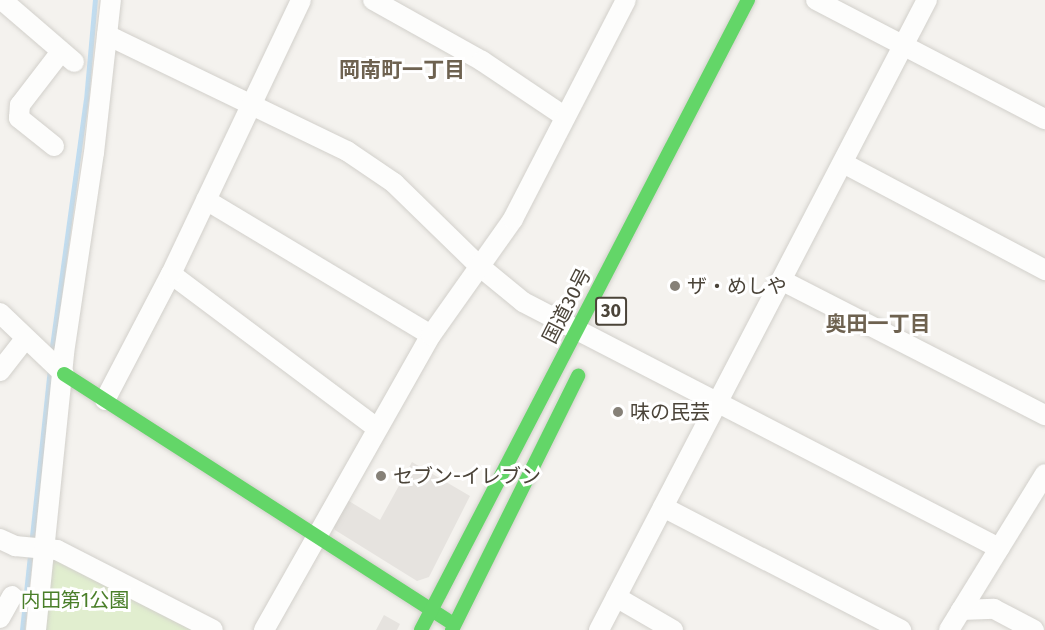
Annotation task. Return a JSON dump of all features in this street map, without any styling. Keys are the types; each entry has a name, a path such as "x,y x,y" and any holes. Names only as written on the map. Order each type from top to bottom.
{"main road":[{"name":"国道30号","path":"421,630 748,0"},
{"path":"56,366 456,628 594,344"}],"street":[{"path":"2,0 67,57 20,105 20,118 54,146"},
{"path":"36,630 36,548 56,366 111,0"},
{"path":"105,400 171,274 301,0"},
{"path":"374,0 482,61 564,117"},
{"path":"264,630 315,534 431,335 478,265 513,219 626,0"},
{"path":"816,0 1045,118"},
{"path":"599,630 927,0"},
{"path":"107,35 347,151 394,183 478,265 523,302 577,329 594,344 718,402 999,548"},
{"path":"843,163 1045,270"},
{"path":"206,200 431,335"},
{"path":"171,274 377,428"},
{"path":"781,280 1045,415"},
{"path":"0,313 56,366"},
{"path":"0,371 25,339"},
{"path":"949,630 1045,474"},
{"path":"663,507 901,630"},
{"path":"0,539 36,548 57,550 213,630"},
{"path":"0,618 12,596"},
{"path":"616,597 673,630"},
{"path":"961,610 994,609 1034,630"}],"green space":[{"name":"内田第1公園","path":"56,557 198,630 41,630 49,559"}],"shaded area":[{"path":"412,462 470,496 429,577 417,581 335,530 332,522 344,498 380,520"},
{"path":"384,615 400,624 397,630 376,630"}],"waterway":[{"path":"51,354 86,100 95,0"},
{"path":"22,630 50,369"}],"traffic: fast":[{"path":"421,630 748,0"},
{"path":"64,374 449,621"},
{"path":"452,630 578,376"}],"place":[{"name":"ザ・めしや","path":"675,286"},
{"name":"味の民芸","path":"618,412"},
{"name":"セブン-イレブン","path":"381,476"}],"district":[{"name":"岡南町一丁目","path":"402,70"},
{"name":"奥田一丁目","path":"878,324"}]}
